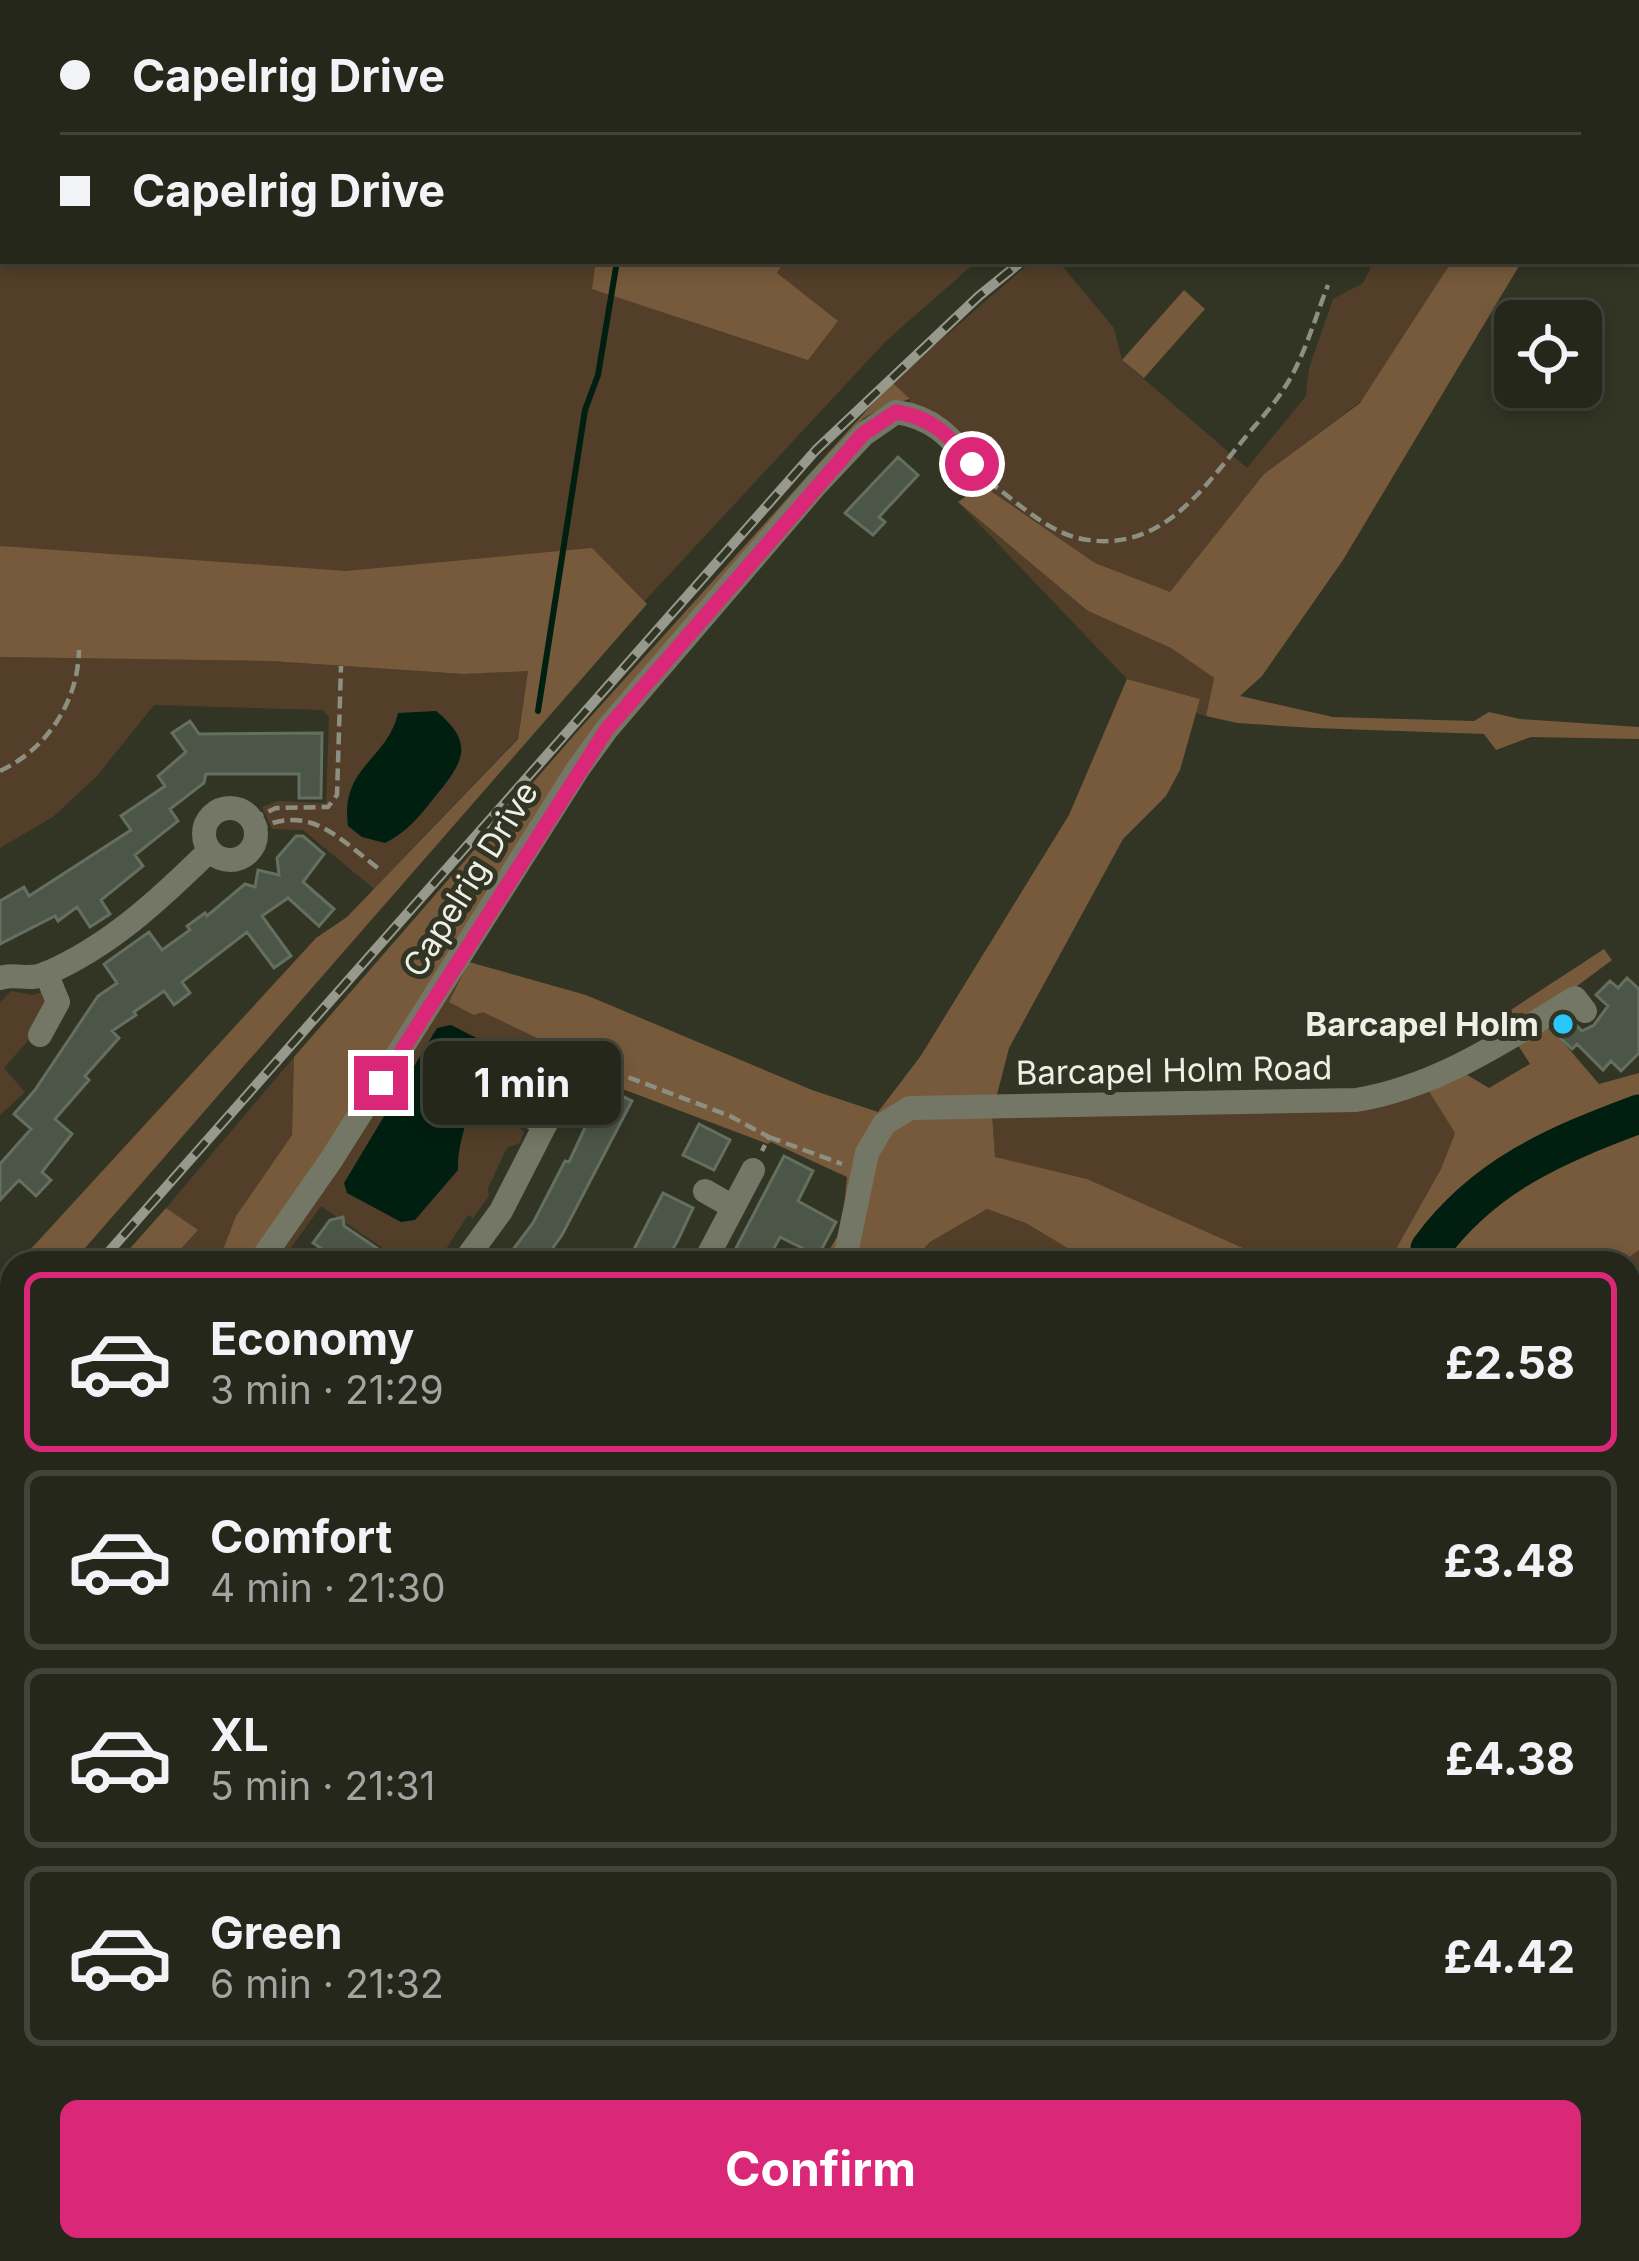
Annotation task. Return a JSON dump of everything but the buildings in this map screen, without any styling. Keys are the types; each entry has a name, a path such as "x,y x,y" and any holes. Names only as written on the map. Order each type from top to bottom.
{"street":[{"name":"Capelrig Drive","path":"268,1251 332,1160 578,769 816,485 863,434 896,412 917,415 948,433 972,464"},
{"path":"221,808 238,808 254,825 255,844 247,855 234,861 209,851 202,835 208,819 221,808"},
{"path":"0,978 46,974 122,929 209,851"},
{"path":"40,1035 58,1002 46,974"},
{"name":"Barcapel Holm Road","path":"847,1251 868,1154 884,1124 910,1108 1356,1100 1399,1094 1575,998 1585,1011"},
{"path":"472,1251 501,1211 567,1082"},
{"path":"516,1109 545,1124"},
{"path":"711,1251 753,1170"},
{"path":"705,1191 734,1208"}],"path":[{"path":"972,464 981,476 1066,535 1102,540 1155,528 1183,511 1212,483 1287,385 1328,285"},
{"path":"0,771 20,762 58,722 79,675 80,650"},
{"path":"254,825 276,808 328,807 337,796 341,666"},
{"path":"254,825 278,818 314,821 379,869"},
{"path":"583,1060 864,1171"},
{"path":"753,1170 769,1137"}],"shaded area":[{"path":"0,264 974,264 886,341 612,636 0,628"},
{"path":"596,264 782,264 777,273 838,321 808,360 592,289"},
{"path":"1029,264 1061,264 1114,328 1122,360 1247,468 1306,396 1309,368 1333,299 1363,283 1372,264 1450,264 1364,399 1264,474 1170,593 1095,563 982,485 947,446 905,421 910,399 892,382"},
{"path":"1450,264 1520,264 1499,300 1494,300 1494,308 1343,560 1262,676 1240,696 1333,717 1474,721 1489,712 1520,719 1639,727 1639,739 1531,737 1496,750 1484,734 1314,728 1206,716 1214,678 1171,648 1088,611 958,502 982,485 1095,563 1170,592 1264,474 1360,403"},
{"path":"1184,290 1205,309 1144,378 1122,360"},
{"path":"892,382 910,399 864,418 598,731 322,1159 257,1251 223,1251 236,1216 292,1135 294,1057 576,733"},
{"path":"958,502 1088,611 1171,648 1214,678 1206,716 1196,713 1200,699 1127,679"},
{"path":"0,546 346,571 592,548 647,604 82,1251 29,1251 316,938 347,917 518,739 528,671 464,674 271,661 0,657"},
{"path":"0,657 271,661 464,674 528,670 518,738 374,889 303,830 272,829 262,807 278,801 326,803 329,718 323,710 154,705 97,776 53,817 0,848"},
{"path":"1127,679 1200,699 1180,770 1166,796 1123,839 1009,1048 992,1114 995,1157 1087,1179 1250,1251 1072,1251 1026,1223 987,1209 922,1251 828,1251 842,1229 847,1177 771,1142 588,1076 561,1064 541,1040 483,1012 474,1015 449,1002 469,962 586,995 812,1090 878,1112 920,1057 1069,815"},
{"path":"436,711 461,744 452,775 400,834 385,843 362,837 348,826 347,806 357,777 384,742 398,713"},
{"path":"1604,949 1612,960 1534,1018 1557,1035 1599,1084 1639,1073 1638,1251 1395,1251 1441,1169 1455,1133 1428,1090 1464,1073 1489,1088 1530,1064 1500,1017"},
{"path":"469,962 483,1011 541,1040 561,1064 547,1095 533,1100 511,1090 497,1116 524,1131 520,1143 507,1148 488,1188 489,1196 473,1218 468,1215 445,1251 387,1251 321,1206 289,1251 275,1251"},
{"path":"11,991 33,995 45,991 49,998 32,1036 4,1068 25,1092 0,1115 0,1002"},
{"path":"451,1025 492,1046 462,1139 458,1170 415,1220 401,1222 347,1193 344,1183 437,1028"},
{"path":"294,1057 292,1135 236,1216 224,1251 179,1251 197,1231 166,1208"},
{"path":"1428,1090 1455,1133 1441,1169 1395,1251 1250,1251 1087,1179 995,1158 992,1114"},
{"path":"166,1208 198,1230 179,1251 128,1251"},
{"path":"987,1209 1026,1223 1072,1251 922,1251"},
{"path":"1639,1226 1639,1251 1588,1251"}],"waterway":[{"path":"538,711 585,410 598,375 616,264"},
{"path":"1430,1251 1451,1223 1498,1182 1551,1151 1639,1114"}],"railway":[{"path":"110,1251 816,450 1018,264"}],"place":[{"name":"Barcapel Holm","path":"1563,1024"}],"route":[{"path":"381,1083 607,729 863,434 896,412 917,415 948,433 972,464"}]}
